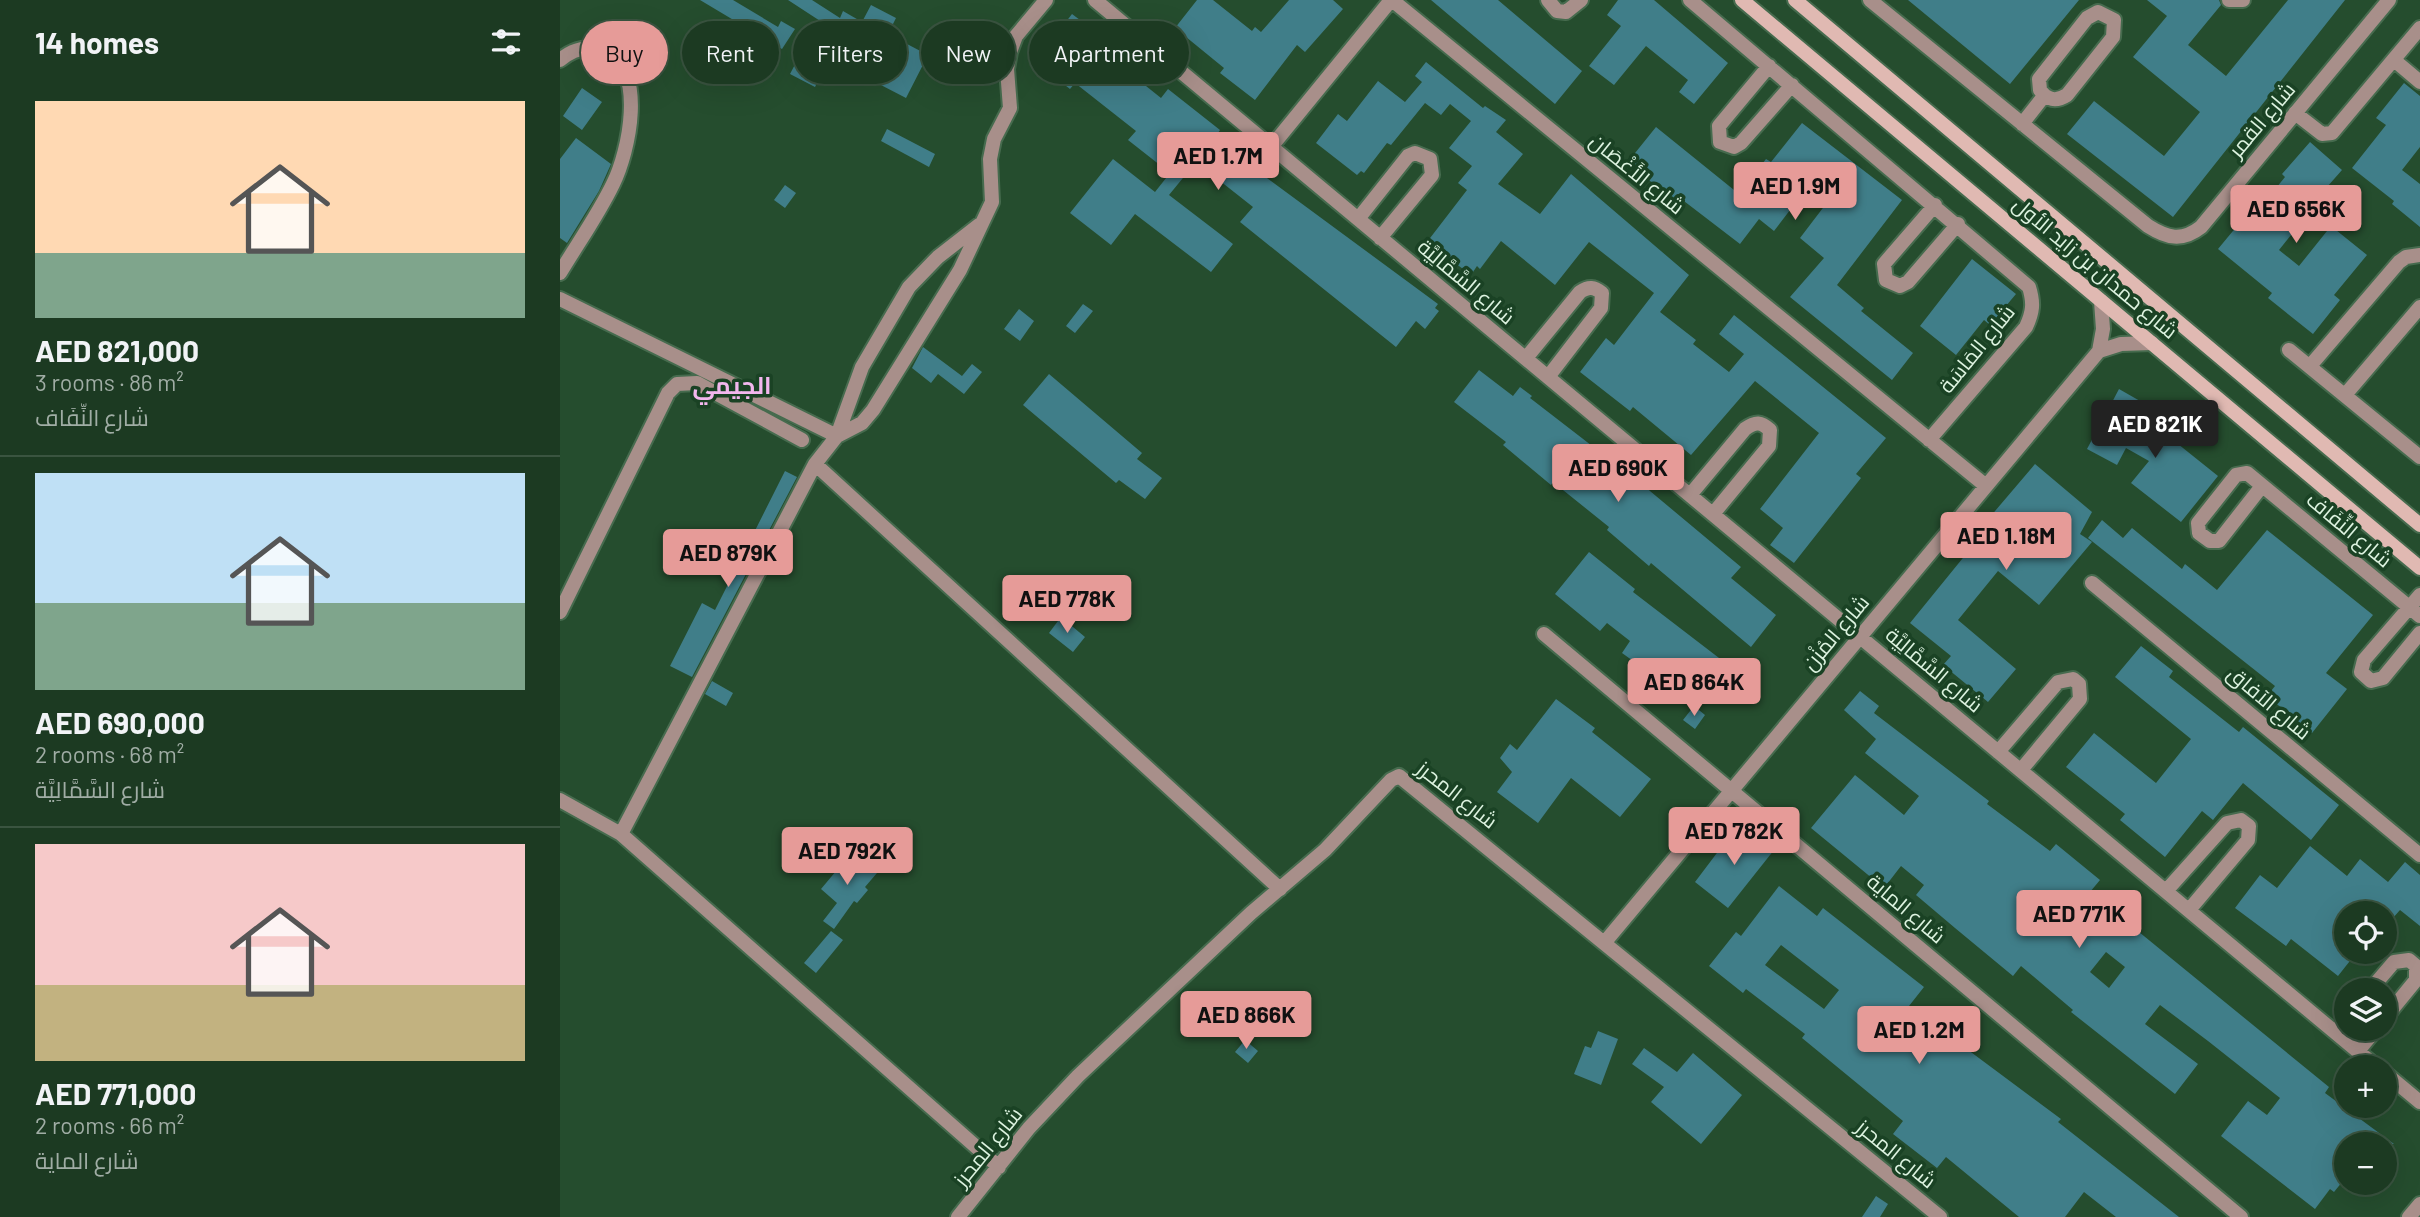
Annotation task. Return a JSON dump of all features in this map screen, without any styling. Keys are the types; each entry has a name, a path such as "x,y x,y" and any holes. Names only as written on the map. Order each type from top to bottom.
{"main road":[{"name":"شارع حمدان بن زايد الأول","path":"1742,0 2420,568"},
{"name":"شارع حمدان بن زايد الأول","path":"1795,0 2420,525"}],"street":[{"path":"837,436 862,423 873,410 949,292 992,202 991,150 1010,108 1007,69 1010,52 1017,36 1046,0"},
{"name":"شارع السَّمَّالِيَّة","path":"1096,0 2334,1031"},
{"path":"1271,147 1392,0"},
{"name":"شارع الأَغْصَان","path":"1392,0 1986,486"},
{"path":"1548,0 1557,11 1566,12 1580,0"},
{"name":"شارع المَاسَة","path":"1690,0 1958,224 2029,287 2034,300 2026,327 1929,440"},
{"name":"شارع القمر","path":"1870,0 2148,226 2175,238 2193,233 2201,227 2389,0"},
{"path":"2229,0 2243,0"},
{"path":"2098,12 2109,15 2116,26 2113,37 2067,95 2057,100 2044,96 2039,84 2042,74 2087,18 2098,12"},
{"path":"2295,113 2322,134 2332,133 2420,28"},
{"path":"560,60 577,50 588,48 610,53 626,70 631,92 619,171 565,252 560,272"},
{"path":"2394,60 2420,82"},
{"path":"1769,66 1719,126 1720,142 1734,147 1741,143 1792,85"},
{"path":"2022,124 2044,96"},
{"path":"1358,219 1408,156 1424,154 1430,159 1432,175 1380,238"},
{"path":"1935,205 1884,264 1886,280 1900,286 1908,282 1958,224"},
{"path":"621,834 815,464 837,436 862,367 909,287 938,257 979,225"},
{"path":"2310,366 2399,262 2406,257 2420,255"},
{"path":"1525,358 1580,292 1595,288 1602,293 1601,308 1548,377"},
{"path":"560,299 837,436"},
{"path":"2101,301 2103,329 2099,351 2122,344 2152,343"},
{"path":"2345,395 2420,307"},
{"path":"2289,350 2420,457"},
{"name":"شارع المُزْن","path":"1605,942 2099,351"},
{"path":"560,612 668,393 677,384 697,383 802,439"},
{"path":"1690,495 1745,429 1753,423 1762,423 1770,430 1769,446 1713,514"},
{"path":"815,464 1280,889"},
{"name":"شارع النِّفَاف","path":"2262,486 2219,541 2210,541 2198,530 2198,523 2238,473 2247,473 2415,612"},
{"name":"شارع الآفاق","path":"2092,583 2420,855"},
{"path":"2420,595 2415,612 2364,660 2361,672 2365,678 2371,681 2383,678 2420,633"},
{"name":"شارع الماية","path":"1545,634 2241,1217"},
{"path":"1998,751 2058,682 2065,679 2079,684 2080,699 2021,770"},
{"name":"شارع المحرز","path":"958,1217 1078,1076 1325,850 1391,780 1402,777 1940,1217"},
{"path":"560,800 621,834 999,1167"},
{"path":"2166,891 2227,823 2241,820 2249,826 2248,840 2189,910"},
{"path":"2380,978 2394,962 2409,960 2416,966 2416,980 2397,1003"},
{"name":"شارع السَّمَّالِيَّة","path":"2346,1041 2363,1055"},
{"path":"2358,1051 2366,1041"},
{"path":"2397,1083 2420,1102"},
{"path":"2409,1217 2420,1204"}],"building":[{"path":"700,0 733,0 768,21 735,21"},
{"path":"788,0 812,0 840,18 843,11 860,21 820,21"},
{"path":"1197,0 1213,0 1252,31 1255,27 1261,32 1289,0 1333,0 1343,9 1305,52 1297,45 1255,100 1220,73 1224,68 1189,39 1189,21 1180,21"},
{"path":"1431,0 1498,0 1582,71 1555,104"},
{"path":"1618,0 1654,0 1728,63 1694,104 1679,92 1688,80 1646,46 1614,85 1589,66 1621,26 1607,15"},
{"path":"1908,0 2079,0 2010,84"},
{"path":"2147,0 2219,0 2221,5 2188,45 2226,76 2288,0 2345,0 2173,217 2067,134 2094,101 2164,156 2200,112 2133,57 2167,16"},
{"path":"871,5 896,18 894,21 863,21"},
{"path":"1072,14 1081,21 1067,21"},
{"path":"781,21 793,28 782,49 779,47"},
{"path":"907,44 921,51 921,69 906,98 879,84 907,84"},
{"path":"1426,62 1483,108 1485,106 1506,120 1496,132 1523,154 1498,184 1540,214 1571,174 1689,275 1660,312 1696,340 1693,344 1729,372 1744,354 1719,334 1734,315 1886,438 1856,474 1861,478 1794,563 1770,545 1783,528 1760,509 1819,433 1755,381 1691,455 1633,407 1630,411 1580,372 1606,338 1614,345 1654,293 1589,242 1555,285 1501,241 1480,269 1477,266 1471,275 1427,242 1467,190 1458,183 1472,166 1449,148 1471,121 1450,104 1441,115 1425,103 1391,145 1387,143 1364,173 1361,171 1357,175 1316,143 1338,114 1347,121 1378,81 1405,102 1422,82 1415,76"},
{"path":"2404,83 2420,96 2420,147 2402,170 2420,184 2420,227 2392,204 2394,201 2352,168 2386,125 2376,118"},
{"path":"1076,84 1144,84 1161,98 1168,89 1220,130 1214,139 1438,304 1435,308 1439,311 1425,329 1416,321 1396,347 1240,222 1253,207 1196,162 1169,195 1233,244 1211,272 1135,214 1111,245 1070,213 1113,159 1155,192 1170,173 1128,140 1136,131"},
{"path":"582,88 602,102 582,130 563,116"},
{"path":"1802,123 1902,200 1837,285 1864,308 1861,311 1913,353 1892,380 1790,297 1824,258 1800,238 1832,196 1813,180 1774,231 1759,219 1740,244 1680,198 1677,202 1627,163 1656,127 1739,194 1766,159 1771,162"},
{"path":"887,129 935,154 929,167 881,141"},
{"path":"576,138 611,164 599,191 567,243 560,238 560,159"},
{"path":"2310,142 2342,170 2305,212 2308,214 2279,250 2299,266 2331,226 2367,255 2334,295 2340,300 2313,334 2268,298 2272,293 2218,249 2242,220 2247,224 2285,177 2282,174"},
{"path":"785,185 796,193 785,208 774,200"},
{"path":"1972,259 2016,294 1990,325 1984,320 1956,355 1920,326"},
{"path":"1083,304 1093,311 1075,333 1066,326"},
{"path":"1019,309 1034,321 1020,341 1004,329"},
{"path":"923,347 962,376 972,364 982,372 964,394 938,374 931,383 912,368"},
{"path":"1479,370 1513,396 1520,387 1532,396 1530,398 1644,486 1741,567 1731,578 1776,615 1751,647 1651,563 1649,566 1607,530 1609,527 1553,482 1551,485 1503,445 1506,442 1454,402"},
{"path":"1049,374 1142,453 1137,459 1162,478 1145,499 1119,480 1116,483 1023,405"},
{"path":"2119,389 2147,405 2137,423 2166,439 2168,436 2218,476 2181,522 2131,483 2149,461 2126,448 2117,465 2087,449 2096,432 2107,438 2120,414 2109,408"},
{"path":"2035,464 2092,512 2080,534 2092,542 2039,605 1998,571 1958,620 2016,669 1988,702 1943,665 1951,656 1910,623 1971,548 1967,544"},
{"path":"785,471 797,477 692,677 670,666 702,603 715,610"},
{"path":"2102,520 2123,538 2132,528 2182,569 2185,564 2217,590 2267,530 2373,615 2326,673 2347,689 2312,733 2267,696 2275,686 2088,538"},
{"path":"1589,552 1635,589 1633,592 1736,671 1710,704 1680,680 1662,702 1652,693 1661,681 1622,653 1630,641 1607,623 1600,631 1555,594"},
{"path":"1061,617 1085,637 1073,652 1049,633"},
{"path":"2141,646 2173,671 2169,677 2239,732 2243,727 2339,805 2311,840 2243,783 2213,820 2202,811 2165,857 2120,820 2125,814 2066,767 2094,733 2156,783 2191,739 2115,677"},
{"path":"712,681 733,693 726,706 705,694"},
{"path":"1860,691 1879,706 1874,713 1989,801 1987,804 2050,851 2056,844 2100,880 2090,892 2329,1087 2325,1093 2334,1100 2334,1118 2359,1118 2378,1132 2334,1132 2334,1192 2330,1189 2315,1209 2221,1136 2248,1101 2267,1115 2280,1098 2160,1005 2145,1024 2198,1064 2175,1094 2071,1012 2073,1010 2021,966 2013,976 1955,928 1916,895 1924,885 1901,866 1884,888 1811,828 1855,775 1904,815 1919,796 1865,753 1876,739 1844,710","holes":["2106,952 2125,967 2109,988 2090,972"]},
{"path":"1556,699 1595,728 1592,732 1651,779 1620,817 1571,778 1538,823 1497,792 1512,772 1500,758 1510,744 1517,750"},
{"path":"1694,706 1705,715 1695,729 1683,720"},
{"path":"1746,828 1774,850 1728,908 1695,882 1729,837 1735,841"},
{"path":"2310,846 2347,876 2360,859 2388,882 2405,862 2420,875 2420,926 2400,910 2397,913 2397,901 2334,901 2334,964 2348,964 2338,976 2291,939 2286,946 2235,908 2260,875 2277,888"},
{"path":"852,852 877,873 865,887 868,890 857,903 854,901 834,929 823,921 837,903 821,889"},
{"path":"1779,886 1817,916 1823,908 1924,987 1909,1006 2061,1119 2058,1122 2179,1217 2116,1217 2084,1192 2065,1217 2019,1217 1946,1157 1937,1168 1893,1134 1903,1121 1802,1038 1805,1034 1746,989 1743,993 1709,966 1736,932 1741,936","holes":["1781,945 1839,990 1824,1009 1765,965"]},
{"path":"831,931 843,940 816,973 804,963"},
{"path":"1598,1031 1618,1039 1601,1085 1574,1074 1585,1046 1591,1048"},
{"path":"1245,1040 1258,1051 1248,1063 1235,1052"},
{"path":"1644,1048 1677,1072 1693,1053 1742,1095 1701,1144 1651,1102 1664,1087 1632,1064"},
{"path":"1876,1196 1888,1204 1880,1217 1862,1217"}],"district":[{"name":"الجيمي","path":"732,386"}]}
